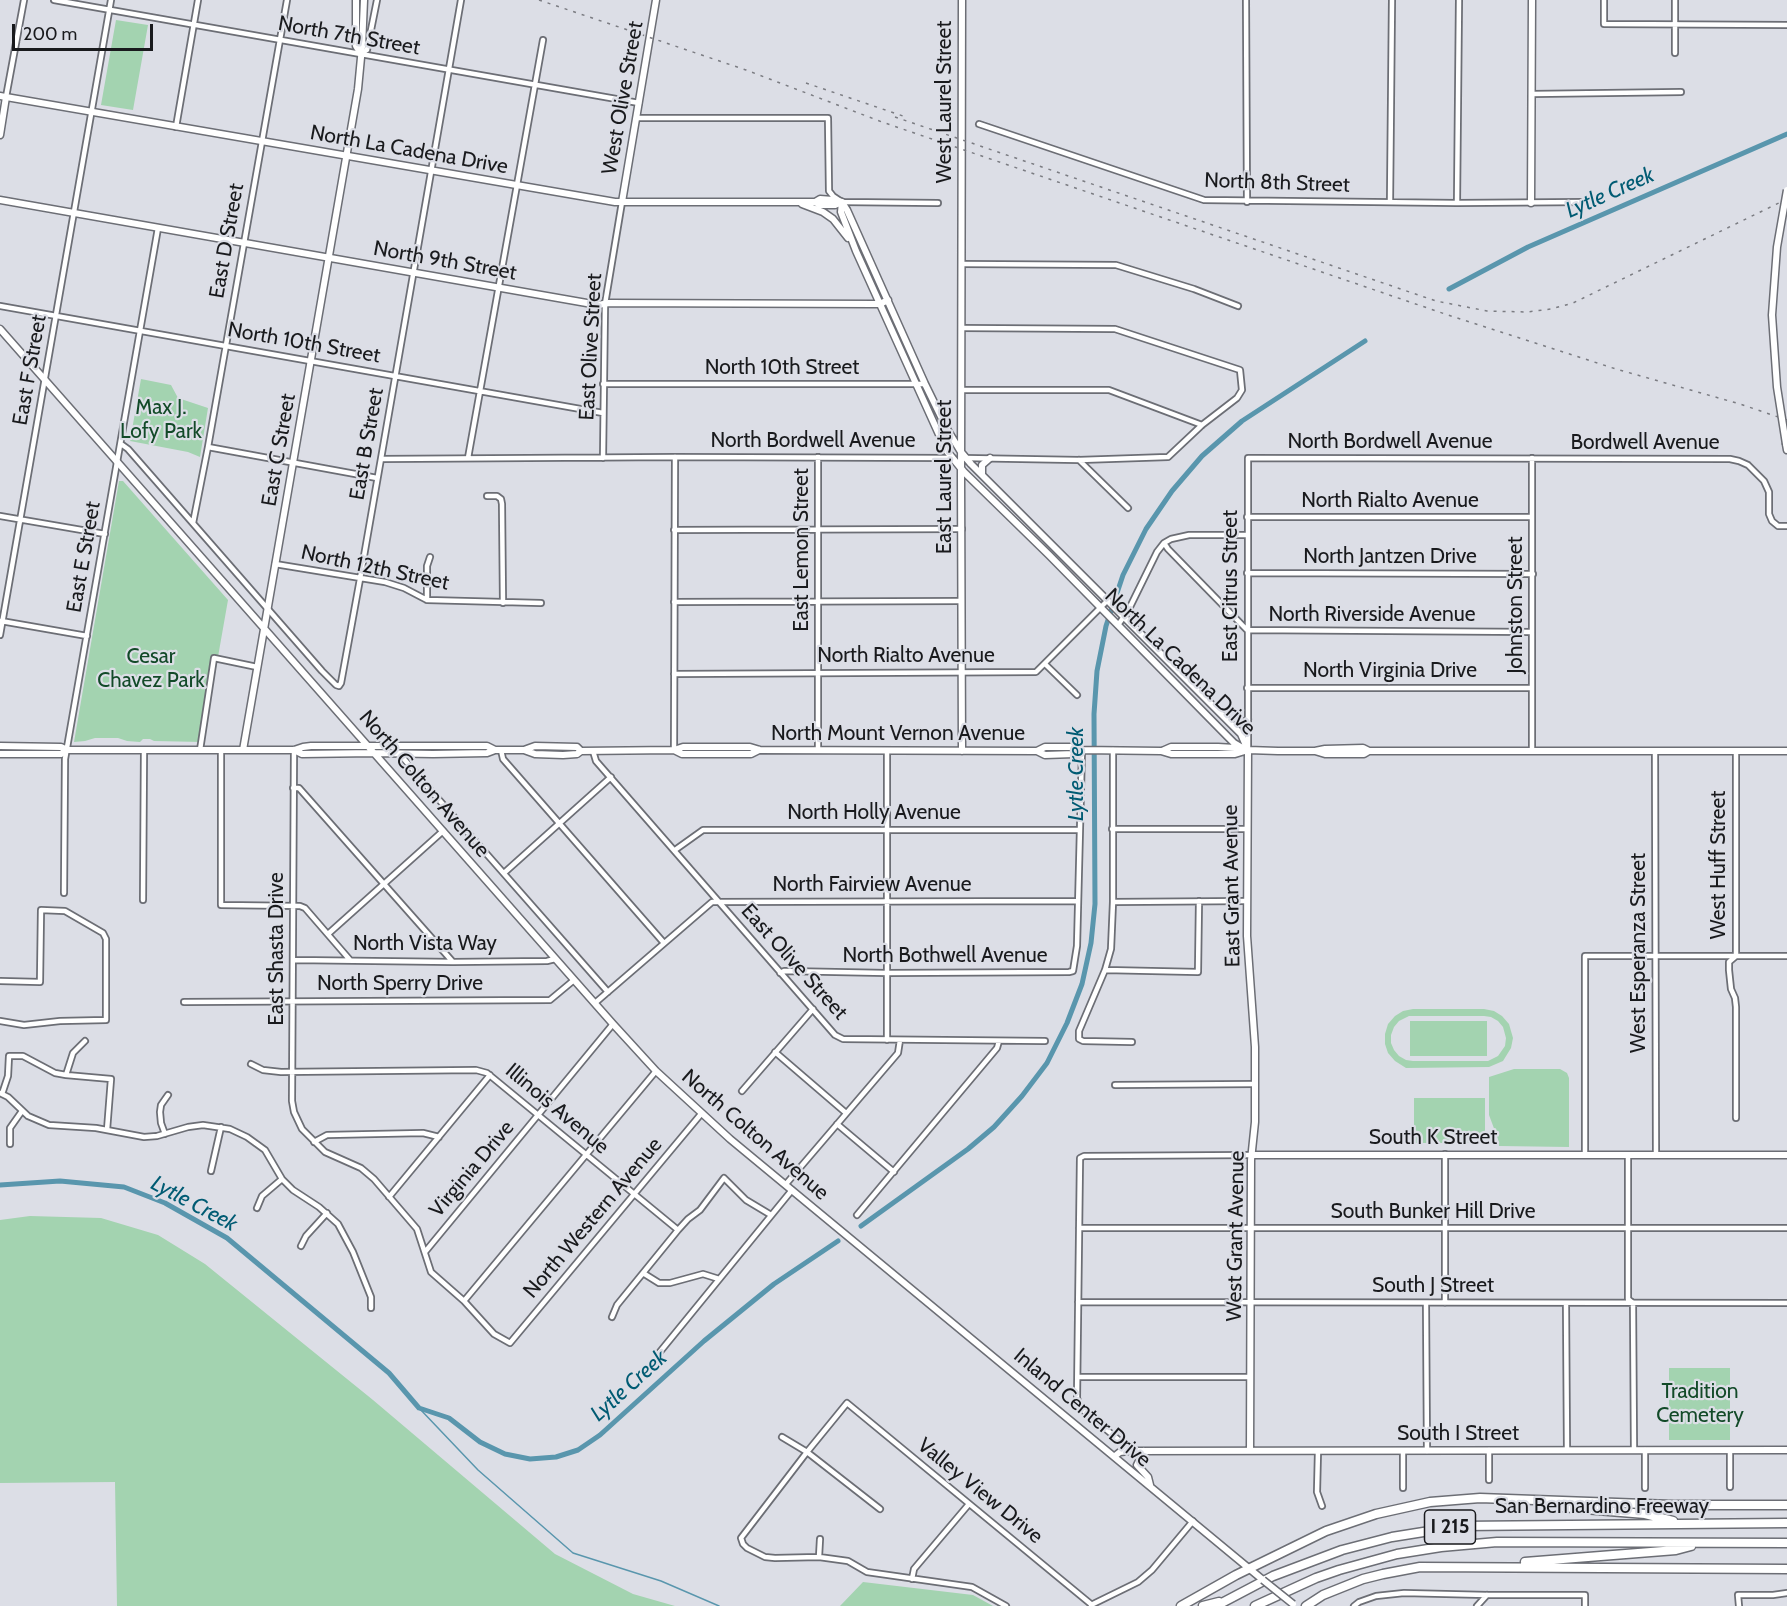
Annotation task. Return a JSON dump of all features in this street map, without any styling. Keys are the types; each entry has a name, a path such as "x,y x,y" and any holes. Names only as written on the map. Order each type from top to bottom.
{"highway":[{"path":"1182,1606 1253,1570 1297,1544 1342,1525 1408,1507 1448,1500 1480,1498 1672,1505 1787,1505"},
{"path":"1408,1507 1460,1503 1510,1503 1645,1514 1688,1524"},
{"name":"San Bernardino Freeway","path":"1216,1606 1273,1576 1342,1550 1392,1537 1461,1526 1787,1523"},
{"name":"San Bernardino Freeway","path":"1255,1606 1339,1570 1387,1556 1441,1547 1497,1542 1787,1543"},
{"path":"1432,1567 1444,1564 1530,1562 1676,1550 1698,1543"},
{"path":"1306,1606 1323,1595 1363,1579 1406,1569 1432,1567 1787,1569"},
{"path":"1203,1606 1226,1601"}],"main road":[{"path":"356,0 356,46 361,54"},
{"path":"361,54 364,0"},
{"name":"West Olive Street","path":"622,202 656,0"},
{"name":"West Laurel Street","path":"961,204 962,0"},
{"path":"1531,203 1532,0"},
{"name":"East C Street","path":"243,750 358,89 361,54"},
{"name":"North La Cadena Drive","path":"3,96 516,186 622,202 818,201 820,205 835,205 842,202"},
{"path":"0,135 3,96"},
{"path":"1786,447 1774,352 1772,315 1777,247 1787,190"},
{"name":"North 9th Street","path":"0,200 598,305 880,304 888,300"},
{"path":"799,202 833,219 842,228 856,250"},
{"name":"North La Cadena Drive","path":"842,202 841,212 856,250 952,458 1234,743 1248,750"},
{"name":"North La Cadena Drive","path":"842,202 925,384 963,456 1241,734 1248,750"},
{"name":"East Laurel Street","path":"961,204 962,751"},
{"name":"North Colton Avenue","path":"0,329 573,980 656,1071 701,1114 847,1235"},
{"path":"947,429 956,428 962,421"},
{"path":"982,474 982,465 990,458"},
{"path":"961,493 969,485 978,486"},
{"path":"1018,525 1025,518"},
{"path":"1195,703 1203,695"},
{"name":"North Mount Vernon Avenue","path":"0,746 61,747 67,750 294,750 303,747 369,746 487,747 498,750 524,750 535,754 563,755 577,754 581,751 674,750 682,754 751,754 760,750 1037,751 1045,747 1161,751 1171,754 1235,754 1248,750 1315,751 1363,748 1369,751 1787,751"},
{"name":"North Mount Vernon Avenue","path":"0,754 61,754 67,750"},
{"name":"North Mount Vernon Avenue","path":"294,750 302,754 403,754 487,753 498,750"},
{"name":"East Grant Avenue","path":"1248,750 1248,965 1254,1021"},
{"name":"West Grant Avenue","path":"1250,1451 1254,1021"},
{"name":"South K Street","path":"1253,1155 1787,1155"},
{"name":"Inland Center Drive","path":"847,1235 1294,1605"},
{"name":"South I Street","path":"1115,1456 1120,1452 1129,1451 1787,1450"},
{"path":"1144,1451 1137,1465 1148,1477 1150,1485"}],"street":[{"path":"3,96 24,0"},
{"name":"North 7th Street","path":"54,0 639,103"},
{"name":"East F Street","path":"0,634 111,0"},
{"path":"176,127 198,0"},
{"name":"East D Street","path":"193,524 286,0"},
{"path":"361,54 367,50 377,0"},
{"name":"East B Street","path":"268,608 322,671 339,686 360,579 461,0"},
{"path":"1246,0 1247,202"},
{"path":"1390,202 1392,0"},
{"path":"1457,203 1459,0"},
{"path":"1604,0 1604,24 1787,25"},
{"path":"1675,0 1675,53"},
{"path":"468,458 543,40"},
{"path":"1532,94 1681,92"},
{"path":"636,118 828,118 829,191 832,196 842,202 938,203"},
{"name":"North 8th Street","path":"979,124 1204,200 1584,202"},
{"path":"818,201 829,191"},
{"name":"East Olive Street","path":"603,458 605,304 622,202"},
{"name":"East E Street","path":"64,893 65,759 158,228"},
{"path":"962,264 1116,265 1194,289 1238,306"},
{"name":"North 10th Street","path":"0,306 603,413"},
{"path":"962,328 1115,329 1240,370 1242,390 1237,398 1202,425 1109,390 962,390"},
{"name":"North 10th Street","path":"603,384 925,384"},
{"name":"North Bordwell Avenue","path":"381,459 952,458 963,456 1079,460 1167,457 1202,425"},
{"path":"121,444 128,449 268,608"},
{"path":"208,447 377,478"},
{"path":"674,750 675,457"},
{"name":"East Lemon Street","path":"818,457 818,750"},
{"name":"North Bordwell Avenue","path":"1248,458 1532,458"},
{"name":"East Citrus Street","path":"1248,458 1248,750"},
{"name":"Johnston Street","path":"1532,458 1532,751"},
{"name":"Bordwell Avenue","path":"1532,458 1739,461 1748,465 1764,480 1769,492 1769,514 1772,521 1778,526 1787,526"},
{"path":"1079,460 1128,508"},
{"path":"487,496 497,496 501,499 502,504 503,603"},
{"path":"0,516 105,534"},
{"name":"North Rialto Avenue","path":"1247,517 1532,517"},
{"path":"674,530 962,529"},
{"path":"1116,623 1156,552 1164,543 1189,535 1247,536"},
{"path":"1164,543 1247,630"},
{"path":"427,600 427,566 430,557"},
{"name":"North 12th Street","path":"275,564 385,582 404,588 427,600 541,603"},
{"name":"North Jantzen Drive","path":"1247,573 1533,574"},
{"name":"North Rialto Avenue","path":"674,674 1036,672 1102,609 1108,600"},
{"path":"674,602 961,601"},
{"path":"1,621 87,636"},
{"name":"North Riverside Avenue","path":"1247,630 1532,632"},
{"path":"200,750 214,658 257,667"},
{"path":"1045,664 1077,695"},
{"name":"North Virginia Drive","path":"1247,687 1532,688"},
{"path":"1233,726 1248,719"},
{"path":"143,900 144,750"},
{"path":"221,750 221,905 300,906 305,908 350,960"},
{"name":"East Shasta Drive","path":"294,750 292,1072 294,1112 302,1129 331,1156 366,1171 417,1229 431,1272 464,1301 494,1334 510,1343"},
{"path":"498,750 503,759 664,943"},
{"path":"1078,902 1082,750"},
{"path":"1113,750 1111,949 1105,970 1079,1031 1079,1039 1132,1042"},
{"name":"East Olive Street","path":"593,751 596,761 835,1035 843,1039 1045,1041"},
{"path":"887,751 887,1040"},
{"name":"West Esperanza Street","path":"1655,751 1656,1155"},
{"name":"West Huff Street","path":"1736,751 1736,956 1729,962 1731,989 1736,1008 1736,1118"},
{"name":"North Colton Avenue","path":"403,754 411,768 608,992"},
{"path":"504,873 611,777"},
{"path":"293,788 299,788 453,962"},
{"path":"1112,829 1247,829"},
{"name":"North Holly Avenue","path":"675,850 703,830 1079,830"},
{"path":"328,934 443,831"},
{"path":"1105,970 1198,972 1199,901"},
{"path":"1113,902 1247,901"},
{"path":"595,1003 712,902 719,902"},
{"name":"North Fairview Avenue","path":"719,902 1078,902"},
{"name":"North Bothwell Avenue","path":"780,973 784,971 887,973 1073,971 1077,946 1078,902"},
{"path":"0,981 40,982 41,910 65,911 104,933 106,939 106,1020 60,1021 24,1025 0,1021"},
{"path":"1585,1154 1585,956 1787,956"},
{"name":"North Vista Way","path":"294,960 453,962 555,959"},
{"name":"North Sperry Drive","path":"184,1002 550,1000 573,980"},
{"path":"742,1091 813,1009"},
{"name":"Virginia Drive","path":"424,1252 613,1024"},
{"path":"786,1184 898,1053 900,1040"},
{"path":"66,1076 73,1053 85,1041"},
{"path":"857,1215 997,1048 999,1041"},
{"path":"775,1052 846,1113"},
{"path":"107,1130 111,1079 66,1076 23,1056 9,1056 8,1076 1,1094 40,1122 144,1137 199,1125 221,1127 242,1134 257,1143 265,1150 282,1179 338,1224 353,1252 371,1297 371,1308"},
{"name":"Illinois Avenue","path":"251,1064 270,1071 292,1072 476,1070 487,1072 678,1230"},
{"path":"464,1301 656,1071"},
{"path":"389,1197 490,1075"},
{"path":"1115,1085 1255,1084"},
{"path":"165,1134 160,1112 161,1105 168,1095"},
{"path":"10,1144 10,1128 22,1111"},
{"name":"North Western Avenue","path":"510,1343 701,1114"},
{"path":"837,1124 894,1172"},
{"path":"211,1171 221,1127"},
{"path":"314,1142 327,1135 423,1133 439,1137"},
{"path":"1445,1154 1445,1303"},
{"name":"South K Street","path":"1079,1228 1080,1158 1084,1156 1253,1155"},
{"path":"1628,1155 1629,1299 1633,1304 1634,1450"},
{"path":"612,1317 617,1305 678,1230 700,1210 724,1178 746,1200 771,1215"},
{"path":"257,1208 262,1196 282,1179"},
{"path":"659,1353 792,1190"},
{"path":"302,1246 306,1236 327,1213"},
{"path":"1079,1228 1077,1398 1079,1404 1129,1451"},
{"name":"South Bunker Hill Drive","path":"1079,1228 1787,1228"},
{"path":"643,1274 659,1283 670,1283 703,1274 719,1279"},
{"name":"South J Street","path":"1078,1302 1787,1303"},
{"path":"1426,1303 1427,1451"},
{"path":"1566,1303 1567,1450"},
{"path":"1078,1377 1250,1377"},
{"name":"Valley View Drive","path":"807,1452 847,1403 1090,1605"},
{"path":"782,1437 807,1452 880,1509"},
{"path":"1489,1450 1489,1480"},
{"path":"1645,1450 1645,1488"},
{"path":"1730,1450 1730,1487"},
{"path":"1318,1451 1317,1492 1322,1506"},
{"path":"1403,1451 1403,1488"},
{"path":"807,1452 741,1538 747,1548 765,1557 819,1557 848,1561 867,1572 972,1587 1006,1606"},
{"path":"912,1579 914,1569 969,1504"},
{"path":"1090,1605 1138,1582 1152,1570 1193,1521"},
{"path":"819,1557 820,1539"},
{"path":"1354,1606 1376,1596 1404,1593 1585,1595 1585,1606"},
{"path":"1738,1606 1738,1595 1787,1593"},
{"path":"1478,1606 1487,1595"}],"green space":[{"path":"116,20 148,25 133,110 101,105"},
{"name":"Max J. Lofy Park","path":"141,379 171,385 178,398 208,408 200,457 188,452 130,441"},
{"name":"Cesar Chavez Park","path":"119,481 123,481 228,600 203,742 143,739 140,742 118,738 95,738 74,742"},
{"path":"1484,1009 1494,1011 1509,1024 1513,1038 1511,1048 1503,1061 1489,1067 1406,1068 1388,1053 1385,1044 1388,1024 1403,1011","holes":["1409,1016 1484,1016 1498,1021 1503,1027 1506,1038 1505,1046 1498,1056 1488,1061 1406,1060 1399,1056 1391,1043 1394,1027 1399,1021"]},
{"path":"1410,1021 1487,1021 1487,1056 1410,1056"},
{"path":"1514,1069 1560,1069 1567,1073 1569,1078 1569,1147 1499,1146 1489,1115 1489,1077"},
{"path":"1414,1098 1485,1098 1485,1143 1414,1143"},
{"path":"30,1216 101,1218 158,1235 205,1264 373,1400 555,1554 633,1594 675,1606 117,1606 115,1482 0,1483 0,1220"},
{"name":"Tradition Cemetery","path":"1669,1368 1730,1368 1730,1440 1669,1440"},
{"path":"863,1582 973,1595 993,1606 840,1606"}],"waterway":[{"name":"Lytle Creek","path":"1449,289 1528,247 1787,134"},
{"name":"Lytle Creek","path":"861,1226 968,1149 994,1127 1047,1063 1067,1023 1082,984 1091,943 1095,904 1094,714 1097,671 1106,626 1123,575 1146,529 1172,491 1202,456 1242,421 1365,341"},
{"name":"Lytle Creek","path":"0,1185 60,1181 124,1187 165,1203 227,1238 389,1373 419,1408 449,1418 480,1442 505,1454 530,1459 556,1457 578,1450 600,1435 704,1341 774,1284 838,1241"},
{"name":"Lytle Creek","path":"419,1408 478,1470 573,1553 661,1581 719,1606"}],"railway":[{"path":"539,0 746,70 882,122 1448,315 1616,369 1740,404 1787,420"},
{"path":"806,83 903,116"},
{"path":"895,117 1436,301 1487,311 1527,312 1573,303 1787,199"}]}
